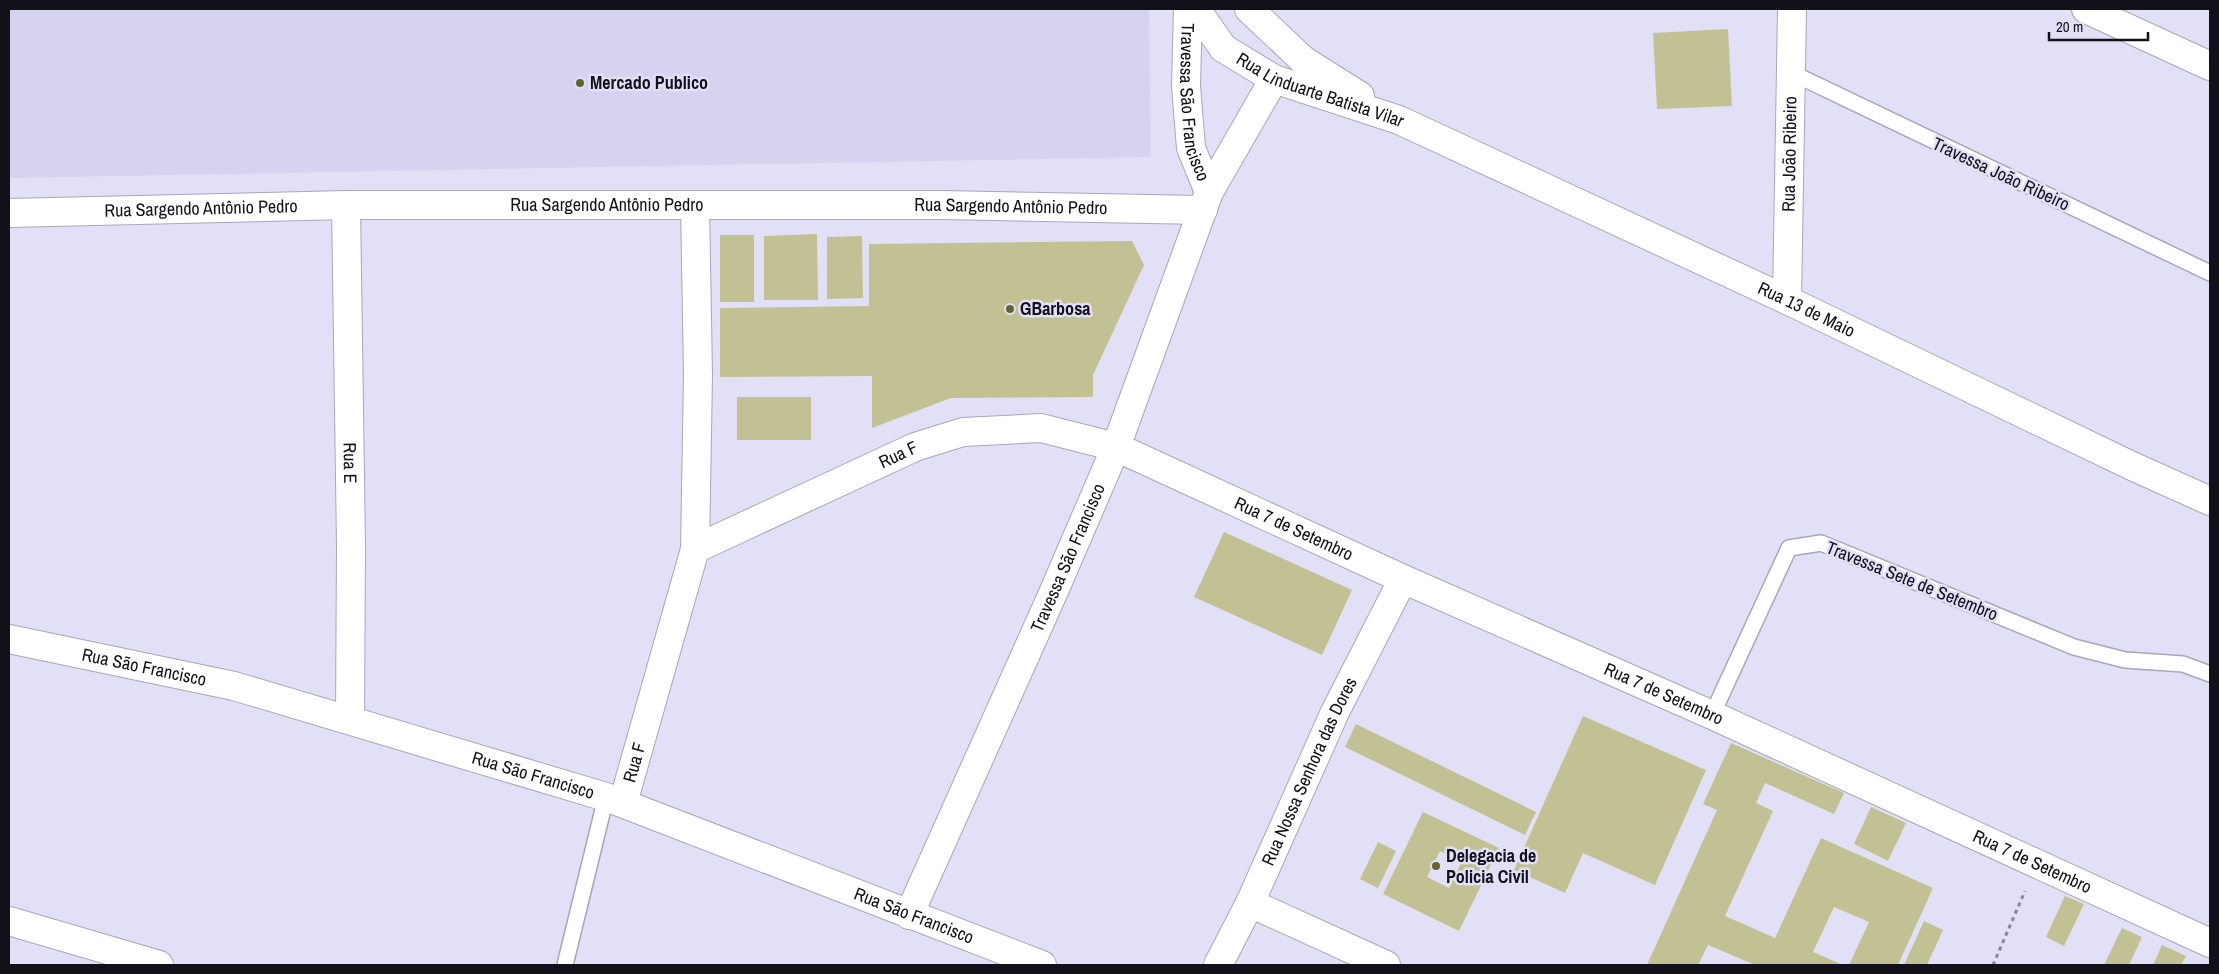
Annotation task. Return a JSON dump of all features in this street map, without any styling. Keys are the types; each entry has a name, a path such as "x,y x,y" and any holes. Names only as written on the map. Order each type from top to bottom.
{"street":[{"name":"Travessa São Francisco","path":"1188,9 1186,86 1191,148 1206,201"},
{"name":"Rua Linduarte Batista Vilar","path":"1196,9 1223,48 1274,79 1399,120"},
{"name":"Rua Linduarte Batista Vilar","path":"1249,9 1303,60 1399,120"},
{"name":"Rua João Ribeiro","path":"1787,300 1792,9"},
{"path":"2086,9 2210,66"},
{"name":"Travessa São Francisco","path":"909,915 1054,591 1116,447 1206,201 1274,79"},
{"name":"Rua 13 de Maio","path":"1399,120 1787,300 2132,466 2210,501"},
{"name":"Rua Sargendo Antônio Pedro","path":"9,213 346,205 942,205 1206,201"},
{"name":"Rua E","path":"346,205 351,546 350,720"},
{"name":"Rua F","path":"615,800 696,549 698,375 695,205"},
{"name":"Rua F","path":"696,549 915,446 963,432 1041,428 1116,447"},
{"name":"Rua 7 de Setembro","path":"1116,447 1403,579 1712,715 2038,863 2210,944"},
{"name":"Rua Nossa Senhora das Dores","path":"1218,965 1250,903 1335,712 1403,579"},
{"name":"Rua São Francisco","path":"9,639 234,686 615,800 1042,965"},
{"path":"1250,903 1386,965"},
{"path":"9,921 159,965"}],"lane":[{"name":"Travessa João Ribeiro","path":"1792,74 2210,273"},
{"name":"Travessa Sete de Setembro","path":"1712,715 1789,548 1821,543 2074,647 2125,660 2182,664 2210,674"},
{"path":"565,965 615,800"}],"path":[{"path":"1993,965 2038,863"}],"shaded area":[{"name":"Mercado Publico","path":"9,9 1149,9 1151,157 9,178"}],"building":[{"path":"1728,29 1732,106 1657,109 1653,33"},
{"path":"817,234 818,300 764,300 764,236"},
{"path":"720,235 754,235 754,302 720,302"},
{"path":"862,236 863,298 827,299 827,237"},
{"path":"1132,241 1144,265 1093,375 1093,397 951,398 872,428 872,376 720,377 720,308 869,306 869,244"},
{"path":"737,397 811,397 811,440 737,440"},
{"path":"1224,532 1352,590 1322,655 1194,597"},
{"path":"1583,716 1706,770 1655,885 1583,853 1565,893 1514,870"},
{"path":"1356,724 1536,812 1525,835 1345,747"},
{"path":"1731,743 1844,793 1834,814 1765,783 1756,803 1773,811 1725,916 1775,938 1821,838 1933,888 1898,965 1849,965 1869,922 1834,907 1813,952 1843,965 1755,965 1708,945 1698,965 1647,965 1717,810 1703,804"},
{"path":"1871,807 1906,823 1888,861 1854,844"},
{"path":"1423,812 1499,848 1459,931 1383,894","holes":["1440,851 1462,861 1449,888 1427,877"]},
{"path":"1378,842 1396,851 1378,888 1360,879"},
{"path":"2065,896 2084,904 2064,946 2046,937"},
{"path":"1924,921 1943,930 1927,965 1904,965"},
{"path":"2122,928 2142,937 2129,965 2104,965"},
{"path":"2162,945 2186,956 2181,965 2153,965"}],"place":[{"name":"Mercado Publico","path":"580,83"},
{"name":"GBarbosa","path":"1010,309"},
{"name":"Delegacia de Policia Civil","path":"1436,866"}]}
